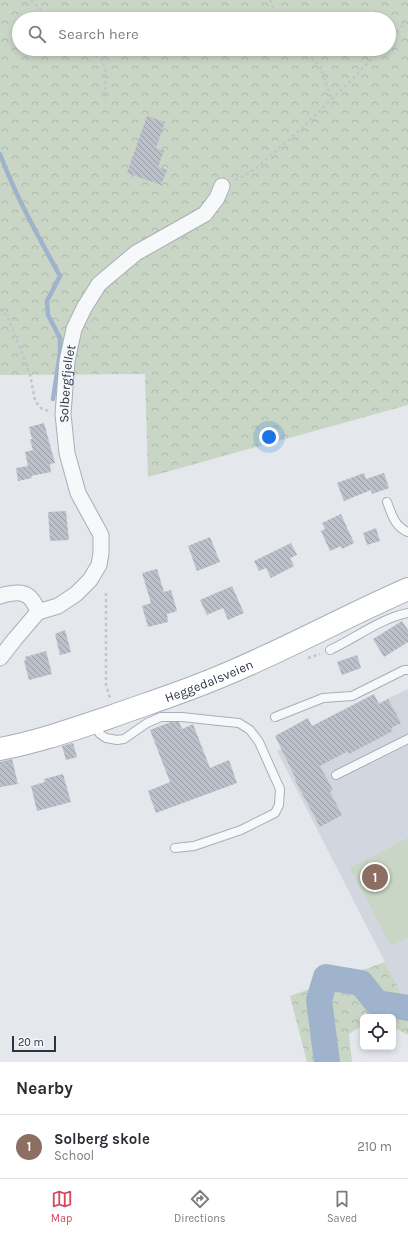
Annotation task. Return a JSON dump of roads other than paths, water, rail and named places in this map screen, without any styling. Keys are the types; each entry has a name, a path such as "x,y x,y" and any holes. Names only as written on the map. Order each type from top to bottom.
{"main road":[{"name":"Heggedalsveien","path":"0,748 24,744 188,690 225,675 408,589"}],"street":[{"name":"Solbergfjellet","path":"38,612 58,606 76,594 90,580 99,565 101,552 101,535 78,493 67,453 63,414 67,361 74,329 84,308 100,284 136,253 206,214 218,198 222,186"},
{"path":"0,596 12,593 26,594 35,603 38,612 0,658"}],"lane":[{"path":"387,502 394,521 399,527 408,532"},
{"path":"330,650 349,641 383,621 408,613"},
{"path":"275,717 323,698 352,696 404,670 408,670"},
{"path":"94,722 100,734 106,738 117,740 124,739 147,723 161,718 182,717 239,723 250,730 259,742 280,789 279,805 275,813 241,830 194,846 175,848"},
{"path":"336,775 408,739"}],"waterway":[{"path":"0,154 20,201 60,276 47,301 48,315 60,338 60,353 53,399"},
{"path":"327,1062 319,1000 326,977 361,983 377,1003 408,1008"}],"place":[{"name":"Solberg skole","path":"375,877"}]}
